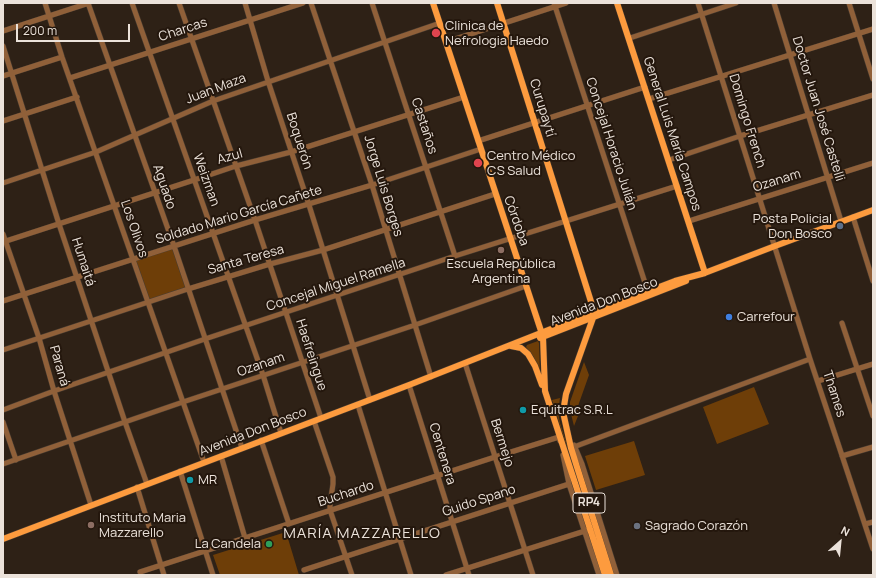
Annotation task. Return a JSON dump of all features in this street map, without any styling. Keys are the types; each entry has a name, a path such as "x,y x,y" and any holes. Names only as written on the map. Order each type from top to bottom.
{"main road":[{"name":"Córdoba","path":"433,3 542,335"},
{"name":"Curupaytí","path":"497,3 592,303 593,315"},
{"name":"General Luis María Campos","path":"617,3 630,38 705,273"},
{"name":"Avenida Don Bosco","path":"3,539 261,440 358,405 465,363 873,210"},
{"name":"Avenida Don Bosco","path":"593,315 675,281 705,273"},
{"name":"RP4","path":"593,315 564,400 563,417 611,575"},
{"name":"RP4","path":"542,335 545,391 587,530 605,575"},
{"path":"510,346 521,348 528,354 535,366 545,391"}],"street":[{"name":"Los Olivos","path":"45,3 62,57 204,462"},
{"path":"3,31 88,3"},
{"name":"Aguado","path":"88,3 174,246 242,448"},
{"name":"Weizman","path":"132,3 214,233 263,375 281,433"},
{"name":"Haefreingue","path":"179,3 255,220 321,418"},
{"name":"Boquerón","path":"245,3 268,81 309,205 370,400"},
{"name":"Charcas","path":"70,78 303,3"},
{"name":"Jorge Luis Borges","path":"311,3 355,132 431,377"},
{"name":"Castaños","path":"372,3 455,256"},
{"path":"446,42 503,24 554,5 566,3"},
{"name":"Domingo French","path":"698,3 775,246"},
{"path":"630,38 736,3"},
{"name":"Doctor Juan José Castelli","path":"774,3 841,221"},
{"path":"849,3 873,79"},
{"name":"Concejal Horacio Julián","path":"554,5 648,292"},
{"name":"Juan Maza","path":"3,183 96,152 213,101 440,23"},
{"path":"649,99 873,28"},
{"name":"Humaitá","path":"3,46 59,224 147,484"},
{"path":"3,76 62,57"},
{"path":"478,141 645,87"},
{"path":"669,160 740,136 873,95"},
{"name":"Azul","path":"4,242 236,166 291,152 464,97"},
{"path":"3,121 77,98"},
{"name":"Soldado Mario García Cañete","path":"3,301 255,220 372,185 481,149"},
{"name":"Ozanam","path":"688,221 873,163"},
{"name":"Concejal Miguel Ramella","path":"3,410 166,352 337,295 677,186"},
{"name":"Santa Teresa","path":"3,350 188,289 270,264 323,250 496,194"},
{"path":"853,217 873,281"},
{"name":"Paraná","path":"3,234 4,242 39,338 54,391 91,505"},
{"name":"Thames","path":"775,246 810,359 873,549"},
{"name":"Ozanam","path":"3,464 526,286"},
{"path":"842,323 873,416"},
{"path":"617,575 573,447 810,359"},
{"name":"Bermejo","path":"465,363 533,575"},
{"path":"818,382 873,364"},
{"name":"Centenera","path":"409,385 469,575"},
{"path":"358,405 410,575"},
{"path":"314,421 334,481 330,510 352,575"},
{"path":"3,422 16,460"},
{"path":"559,437 569,484 587,530 599,575"},
{"name":"Buchardo","path":"140,572 495,456 559,437"},
{"path":"261,440 289,524"},
{"path":"842,456 873,447"},
{"path":"221,456 245,538"},
{"path":"180,471 214,575"},
{"name":"Guido Spano","path":"304,570 569,484"},
{"path":"136,488 164,575"},
{"path":"864,524 873,522"},
{"path":"446,575 587,530"}],"shaded area":[{"path":"174,246 188,289 149,302 133,259"},
{"path":"538,341 540,373 534,358 526,347 527,345"},
{"path":"584,362 589,375 578,406 578,416 574,426 570,410 570,402"},
{"path":"754,387 769,424 717,444 703,407"},
{"path":"560,398 558,412 560,423 609,575 607,575 552,400"},
{"path":"634,441 645,475 596,490 585,456"},
{"name":"La Candela","path":"286,532 299,575 220,575 213,555"}],"place":[{"name":"Clinica de Nefrologia Haedo","path":"436,33"},
{"name":"Centro Médico CS Salud","path":"478,163"},
{"name":"Posta Policial Don Bosco","path":"840,226"},
{"name":"Escuela República Argentina","path":"501,250"},
{"name":"Carrefour","path":"729,317"},
{"name":"Equitrac S.R.L","path":"523,410"},
{"name":"MR","path":"190,480"},
{"name":"Instituto Maria Mazzarello","path":"91,525"},
{"name":"Sagrado Corazón","path":"637,526"},
{"name":"La Candela","path":"269,544"}],"district":[{"name":"MARÍA MAZZARELLO","path":"362,534"}]}
